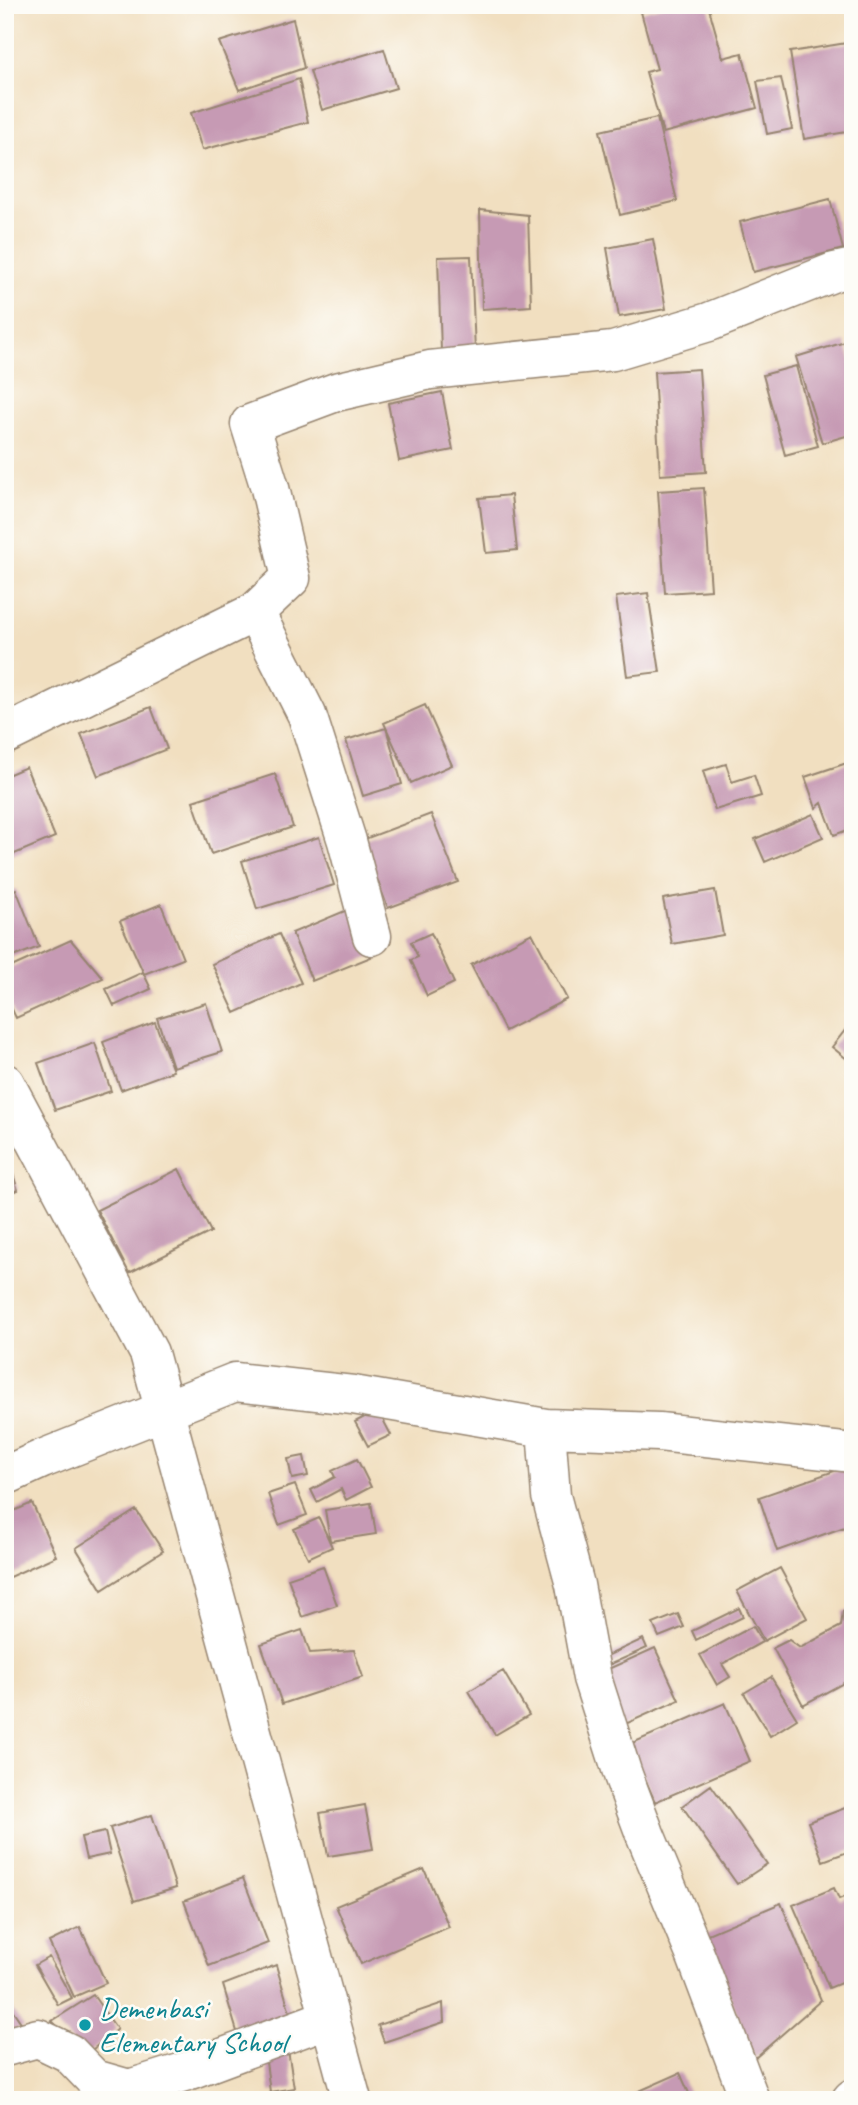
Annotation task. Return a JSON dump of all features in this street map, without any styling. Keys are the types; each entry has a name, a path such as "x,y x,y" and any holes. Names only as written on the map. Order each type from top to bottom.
{"street":[{"path":"5,735 255,612 291,578 270,488 250,424 336,391 430,370 613,351 709,322 834,272 853,268"},
{"path":"255,612 307,715 347,841 372,936"},
{"path":"5,1083 149,1353 352,2100"},
{"path":"5,1476 234,1382 353,1395 546,1428 659,1433 853,1453"},
{"path":"546,1428 551,1496 575,1585 592,1678 640,1822 697,1959 750,2100"},
{"path":"5,2047 38,2038 69,2053 94,2078 129,2090 329,2018"}],"building":[{"path":"666,5 708,5 723,58 742,53 757,108 663,133 646,72 657,69 641,12"},
{"path":"293,19 304,68 239,90 219,42"},
{"path":"853,42 853,131 804,139 790,52"},
{"path":"384,49 396,88 322,110 310,71"},
{"path":"781,78 792,129 767,134 757,81"},
{"path":"299,79 308,122 202,150 191,113"},
{"path":"657,118 677,201 620,215 600,131"},
{"path":"830,199 843,249 753,272 740,222"},
{"path":"480,210 528,215 531,306 482,309"},
{"path":"653,239 666,309 619,317 607,248"},
{"path":"471,256 475,351 441,352 438,257"},
{"path":"845,342 853,367 853,434 822,443 796,357"},
{"path":"796,366 818,446 785,455 763,375"},
{"path":"699,369 706,472 660,475 654,372"},
{"path":"442,392 453,450 399,461 388,403"},
{"path":"704,488 711,590 665,593 658,491"},
{"path":"511,495 517,550 486,553 479,498"},
{"path":"648,593 660,672 627,676 616,597"},
{"path":"425,705 452,765 411,783 384,723"},
{"path":"151,707 167,749 98,776 81,734"},
{"path":"386,728 402,784 363,796 346,740"},
{"path":"853,761 853,828 834,835 822,803 816,808 805,777"},
{"path":"726,764 732,782 754,775 761,796 715,810 703,771"},
{"path":"26,767 55,837 5,858 5,776"},
{"path":"275,774 293,827 211,854 193,801"},
{"path":"431,814 458,882 388,908 362,840"},
{"path":"813,814 823,837 765,862 755,839"},
{"path":"319,837 334,885 257,909 242,861"},
{"path":"16,889 39,947 5,960 5,893"},
{"path":"715,890 723,935 672,944 663,899"},
{"path":"161,904 183,959 144,974 120,921"},
{"path":"352,908 371,957 312,981 292,933"},
{"path":"431,933 454,983 427,996 411,960 418,957 411,942"},
{"path":"532,933 567,999 505,1031 471,965"},
{"path":"279,934 301,983 235,1013 212,964"},
{"path":"71,940 103,978 16,1018 5,994 5,970"},
{"path":"143,972 151,989 114,1006 106,989"},
{"path":"206,1003 222,1052 173,1067 157,1018"},
{"path":"853,1020 853,1064 832,1047"},
{"path":"155,1022 173,1071 121,1090 103,1042"},
{"path":"95,1043 111,1091 55,1110 38,1063"},
{"path":"5,1152 18,1190 5,1194"},
{"path":"179,1169 211,1232 129,1273 97,1210"},
{"path":"378,1410 391,1435 368,1446 355,1422"},
{"path":"304,1456 308,1476 292,1479 288,1459"},
{"path":"357,1459 371,1487 346,1500 341,1489 317,1502 311,1490 335,1477 332,1471"},
{"path":"843,1468 853,1497 853,1524 777,1551 759,1497"},
{"path":"295,1485 307,1515 279,1525 268,1494"},
{"path":"32,1503 56,1556 5,1579 5,1515"},
{"path":"371,1503 376,1534 330,1541 325,1510"},
{"path":"136,1510 163,1551 102,1590 76,1548"},
{"path":"319,1518 332,1547 308,1558 294,1529"},
{"path":"323,1566 337,1605 302,1617 288,1578"},
{"path":"780,1568 807,1618 764,1641 737,1591"},
{"path":"739,1608 743,1617 696,1640 692,1631"},
{"path":"853,1610 853,1678 803,1705 773,1648 789,1640 800,1648 841,1626 843,1611"},
{"path":"678,1614 684,1627 659,1637 653,1624"},
{"path":"753,1626 762,1642 722,1664 730,1677 717,1685 700,1655"},
{"path":"302,1630 310,1653 354,1650 363,1677 282,1704 261,1644"},
{"path":"643,1639 647,1648 602,1668 598,1660"},
{"path":"655,1648 679,1700 621,1726 597,1674"},
{"path":"503,1671 529,1715 495,1735 469,1691"},
{"path":"771,1677 797,1719 770,1736 744,1693"},
{"path":"725,1703 750,1761 655,1802 630,1744"},
{"path":"711,1785 767,1864 737,1884 682,1806"},
{"path":"365,1805 373,1849 328,1856 320,1813"},
{"path":"853,1805 853,1850 823,1861 808,1822"},
{"path":"152,1815 176,1888 134,1901 110,1828"},
{"path":"105,1832 110,1854 86,1859 81,1837"},
{"path":"424,1869 449,1927 361,1964 336,1906"},
{"path":"243,1878 268,1943 209,1966 184,1901"},
{"path":"834,1888 839,1899 849,1895 853,1902 853,1978 829,1988 793,1905"},
{"path":"781,1903 821,2000 755,2058 705,1935"},
{"path":"80,1927 106,1983 74,1997 49,1942"},
{"path":"49,1957 72,1998 58,2005 35,1965"},
{"path":"276,1965 291,2016 238,2035 223,1985"},
{"name":"Demenbasi Elementary School","path":"93,1995 117,2029 86,2055 52,2021"},
{"path":"5,1999 24,2027 5,2032"},
{"path":"443,2003 444,2022 384,2042 378,2025"},
{"path":"287,2044 294,2088 270,2092 264,2047"},
{"path":"680,2073 692,2100 619,2100"}],"place":[{"name":"Demenbasi Elementary School","path":"85,2025"}]}
